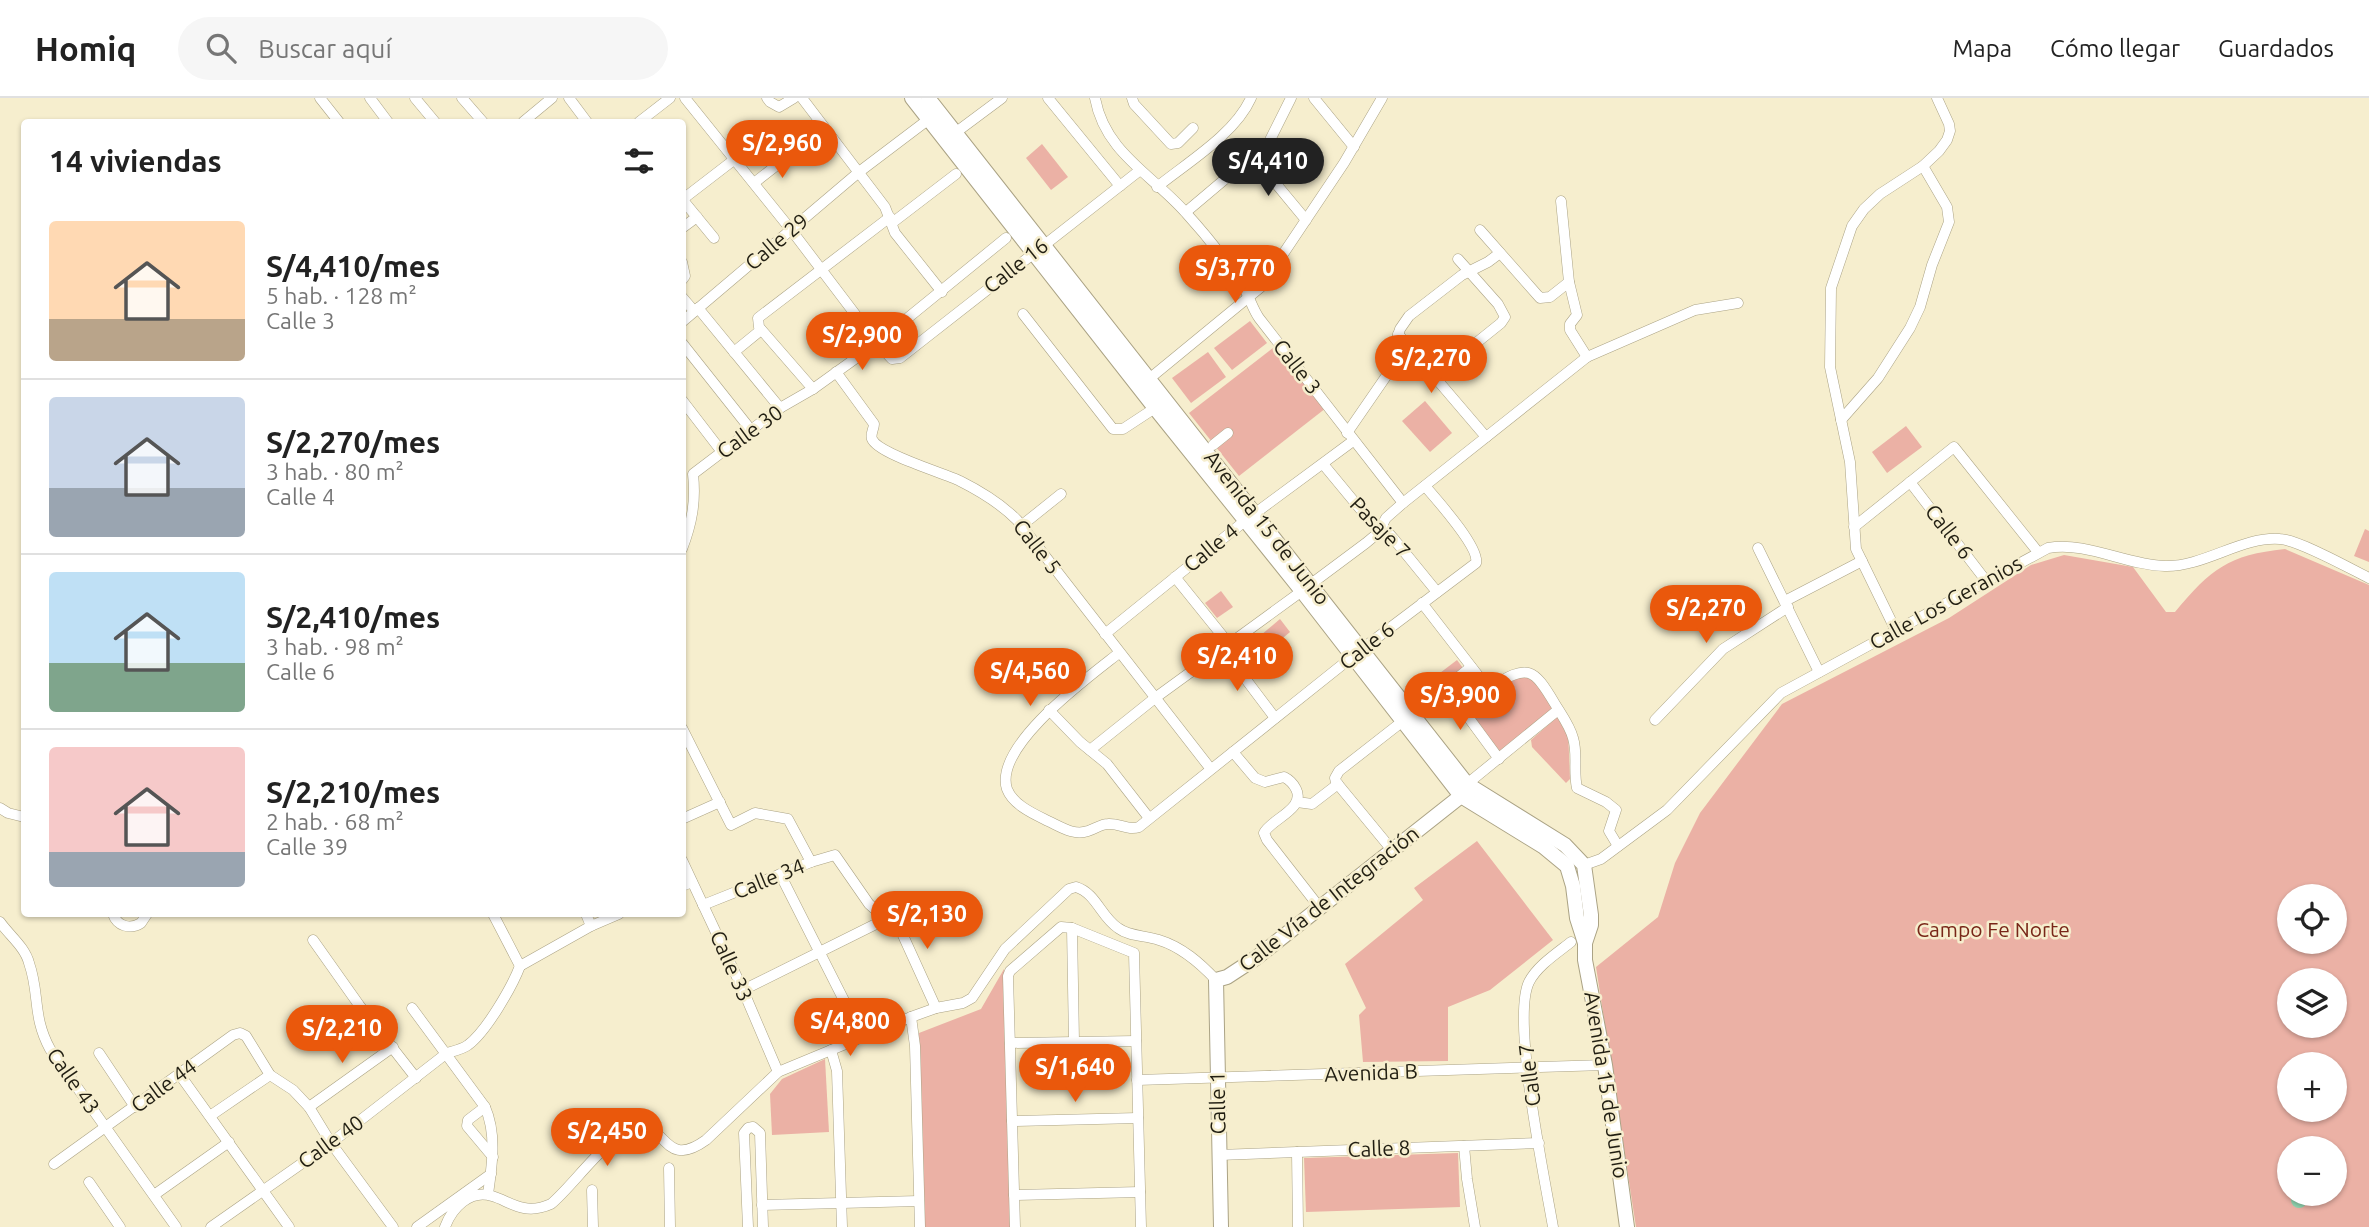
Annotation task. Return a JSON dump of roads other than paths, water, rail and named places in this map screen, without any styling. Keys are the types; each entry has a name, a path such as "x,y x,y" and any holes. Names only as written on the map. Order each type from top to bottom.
{"street":[{"path":"320,98 337,119"},
{"path":"370,98 386,119"},
{"path":"415,98 432,119"},
{"path":"462,98 480,119"},
{"path":"527,119 552,98"},
{"path":"569,98 585,119"},
{"path":"643,119 670,98"},
{"path":"685,98 792,231 877,343"},
{"path":"767,98 779,107 793,98"},
{"path":"802,98 859,172 891,220 899,238 942,292"},
{"name":"Avenida 15 de Junio","path":"912,98 955,133 1155,408 1250,517"},
{"name":"Avenida 15 de Junio","path":"928,98 933,116 1149,379 1250,517 1464,790 1564,862 1569,871 1578,942 1585,960 1605,1065 1627,1227"},
{"path":"955,133 1002,98"},
{"path":"1048,98 1120,186"},
{"name":"Calle 3","path":"1095,98 1103,126 1139,171 1186,212 1243,286 1259,318 1403,503"},
{"path":"1132,98 1171,144 1178,143 1193,128"},
{"path":"1157,187 1231,127 1247,108 1251,98"},
{"path":"1186,212 1269,142 1291,98"},
{"path":"1314,98 1354,146"},
{"path":"1149,379 1249,300 1267,280 1354,146 1381,98"},
{"path":"1896,631 1856,549 1852,485 1830,367 1831,288 1852,226 1864,209 1939,151 1950,131 1937,98"},
{"name":"Calle 29","path":"686,319 859,172 933,116"},
{"path":"754,183 791,154"},
{"path":"1253,156 1306,220"},
{"path":"686,197 735,159"},
{"path":"1842,420 1878,378 1910,328 1920,307 1932,265 1949,222 1947,206 1923,166"},
{"name":"Calle 16","path":"877,343 892,359 900,358 1139,171"},
{"path":"813,389 761,330 757,324 758,318 820,270 956,174"},
{"path":"1561,201 1569,282 1577,315 1570,324 1570,330 1587,357"},
{"path":"686,203 714,238"},
{"path":"686,225 697,217"},
{"path":"1480,230 1539,298 1549,297 1569,282"},
{"name":"Calle 30","path":"686,539 692,523 695,493 693,474 780,408 813,389 877,343 1006,238"},
{"path":"1486,437 1398,334 1409,316 1468,271 1500,253"},
{"path":"1435,376 1504,320 1502,310 1458,259"},
{"path":"686,301 734,352 780,408"},
{"path":"1090,750 1155,698 1366,543 1381,528 1386,518 1403,503 1587,357 1695,310 1738,303"},
{"path":"1023,314 1113,429 1123,429 1155,408"},
{"path":"734,352 761,330"},
{"name":"Calle 4","path":"1105,634 1250,517 1323,464 1350,437 1387,375 1398,334"},
{"path":"686,348 751,430"},
{"name":"Calle 5","path":"836,372 874,424 872,436 876,444 912,463 969,486 1004,508 1021,526 1210,768"},
{"path":"686,405 722,452"},
{"path":"1213,445 1228,433"},
{"path":"1854,527 1954,447 2038,552"},
{"name":"Pasaje 7","path":"1323,464 1371,522 1393,538 1437,592"},
{"name":"Calle 6","path":"1910,482 1987,582"},
{"name":"Calle 6","path":"1049,710 1030,732 1012,762 1006,780 1009,793 1028,810 1076,833 1106,824 1135,829 1476,563 1477,557 1469,543 1425,486"},
{"path":"1021,526 1061,494"},
{"name":"Calle Los Geranios","path":"1584,865 1601,859 1667,810 1781,693 2038,552 2059,546 2152,565 2178,565 2246,545 2284,539 2369,578"},
{"path":"1758,548 1819,672"},
{"path":"1655,720 1723,649 1786,604 1862,561"},
{"path":"1175,577 1275,718"},
{"path":"1422,603 1487,687 1512,674 1529,673 1540,679 1574,740 1577,788 1612,805 1615,814 1609,831 1618,846"},
{"path":"1119,653 1049,710 1107,764 1149,818"},
{"path":"1392,850 1335,778 1339,771 1471,667"},
{"path":"1446,687 1499,759"},
{"name":"Calle Vía de Integración","path":"488,1194 525,1208 540,1209 551,1204 608,1146 624,1133 636,1128 647,1128 670,1147 681,1152 694,1149 778,1072 911,1017 972,998 1005,949 1065,892 1076,887 1089,894 1117,928 1129,934 1158,939 1173,945 1204,967 1216,980 1243,968 1392,850 1558,710"},
{"path":"686,736 731,825 755,813 788,819 811,862"},
{"path":"1233,752 1255,778 1265,782 1280,777 1289,779 1298,794 1297,802 1264,833 1320,908"},
{"path":"1297,802 1312,804 1338,784"},
{"name":"Avenida 15 de Junio","path":"1464,790 1565,845 1584,865 1591,925 1578,942"},
{"path":"686,817 720,802"},
{"path":"0,808 8,814 21,816"},
{"name":"Calle 34","path":"703,905 835,855 869,904 877,911 892,916"},
{"path":"780,874 862,1036"},
{"name":"Calle 33","path":"687,884 703,905 778,1072"},
{"path":"743,990 892,916 936,1008"},
{"path":"115,917 121,925 128,927 141,923 145,917"},
{"path":"495,917 520,966 612,917"},
{"path":"587,917 591,926"},
{"name":"Calle 43","path":"0,922 30,963 37,1020 43,1037 176,1227"},
{"path":"1015,1227 1008,976 1010,971 1061,927 1072,928 1133,953 1142,1227"},
{"path":"1072,928 1074,1042"},
{"path":"313,940 416,1078"},
{"name":"Calle 7","path":"1553,1227 1528,1068 1524,995 1536,971 1578,942"},
{"name":"Calle 40","path":"211,1227 331,1143 447,1053 468,1045 487,1023 516,979 520,966"},
{"name":"Calle 1","path":"1216,980 1221,1227"},
{"path":"412,1008 447,1053 489,1116 494,1157 488,1194 475,1195 464,1201 452,1212 445,1227"},
{"path":"911,1017 915,1046 920,1227"},
{"name":"Calle 44","path":"54,1164 233,1035 240,1033 246,1036 270,1075"},
{"path":"1010,1043 1136,1041"},
{"path":"309,1107 393,1047"},
{"path":"831,1049 837,1071 842,1227"},
{"path":"99,1054 135,1107"},
{"name":"Avenida B","path":"1137,1080 1605,1065"},
{"path":"180,1075 289,1227"},
{"path":"210,1116 270,1075 293,1090 309,1107 331,1143 393,1227"},
{"path":"485,1107 466,1123 494,1157"},
{"path":"1012,1121 1138,1118"},
{"path":"748,1227 744,1133 750,1127 756,1128 760,1133 763,1227"},
{"path":"154,1195 229,1142"},
{"name":"Calle 8","path":"1219,1155 1539,1143"},
{"path":"1464,1146 1475,1227"},
{"path":"1297,1152 1298,1227"},
{"path":"669,1168 670,1227"},
{"path":"417,1227 491,1174"},
{"path":"89,1182 120,1227"},
{"path":"592,1190 593,1227"},
{"path":"1014,1195 1140,1192"},
{"path":"762,1205 919,1201"}],"park label":[{"name":"Campo Fe Norte","path":"1993,930"}]}
